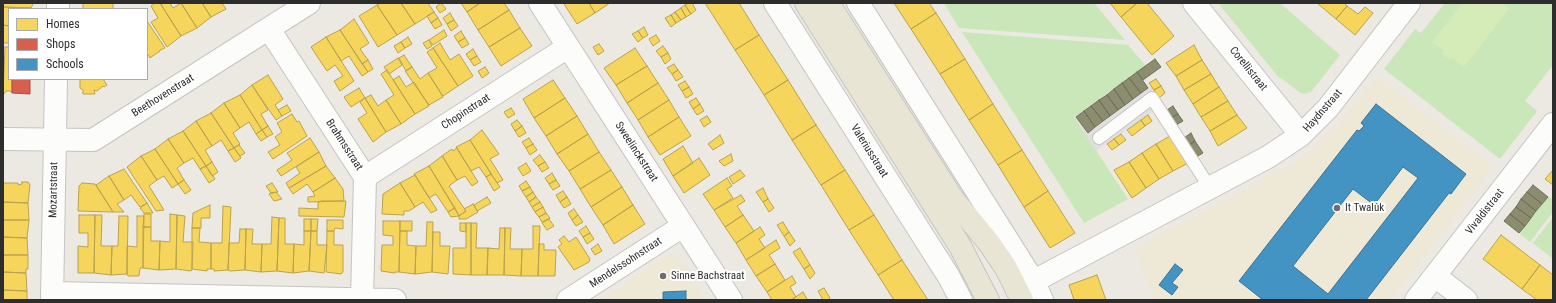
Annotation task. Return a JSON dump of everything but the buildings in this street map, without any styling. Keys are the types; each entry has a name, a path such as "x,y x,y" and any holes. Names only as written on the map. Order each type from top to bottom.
{"main road":[{"path":"806,3 957,242 988,300"},
{"path":"828,3 952,198 990,243 1006,268"},
{"path":"972,268 974,259 979,255 995,258 1029,293"}],"street":[{"name":"Beethovenstraat","path":"3,139 93,140 309,3"},
{"name":"Sweelinckstraat","path":"540,3 731,300"},
{"name":"Valeriusstraat","path":"776,3 949,277 961,300"},
{"path":"858,3 1029,293"},
{"name":"Corellistraat","path":"1194,3 1301,135"},
{"name":"Haydnstraat","path":"1029,293 1210,188 1268,157 1301,135 1328,108 1409,3"},
{"name":"Brahmsstraat","path":"269,29 365,177 362,300"},
{"name":"Chopinstraat","path":"365,177 568,47"},
{"name":"Mozartstraat","path":"52,297 56,80"},
{"name":"Vivaldistraat","path":"1416,300 1553,124"},
{"name":"Mendelssohnstraat","path":"568,300 684,226"},
{"path":"1435,276 1466,300"},
{"path":"52,297 395,300"}],"lane":[{"path":"1099,138 1152,98 1210,188"}],"shaded area":[{"path":"1137,72 1149,88 1152,86 1204,169 1155,110 1096,151 1074,117"},
{"name":"It Twalûk","path":"1377,77 1493,167 1390,300 1154,300 1135,249 1305,157 1334,131"},
{"name":"Sinne Bachstraat","path":"672,253 676,254 706,300 600,300"}],"green space":[{"path":"944,3 1094,3 1125,40 959,28"},
{"path":"1218,3 1280,3 1340,55 1311,92 1304,94 1299,92 1281,78 1280,79"},
{"path":"1445,3 1553,3 1553,65 1525,101 1537,111 1500,159 1384,69 1415,29 1421,33"},
{"path":"1462,3 1501,3 1509,9 1464,67 1452,58 1450,60 1442,54 1444,51 1432,42"},
{"path":"962,32 1128,45 1146,66 1074,117 1128,199 1084,223"},
{"path":"1548,196 1553,200 1553,212 1530,242 1519,233"},
{"path":"1553,217 1553,259 1533,243"}],"place":[{"name":"It Twalûk","path":"1337,208"},
{"name":"Sinne Bachstraat","path":"663,276"}]}
